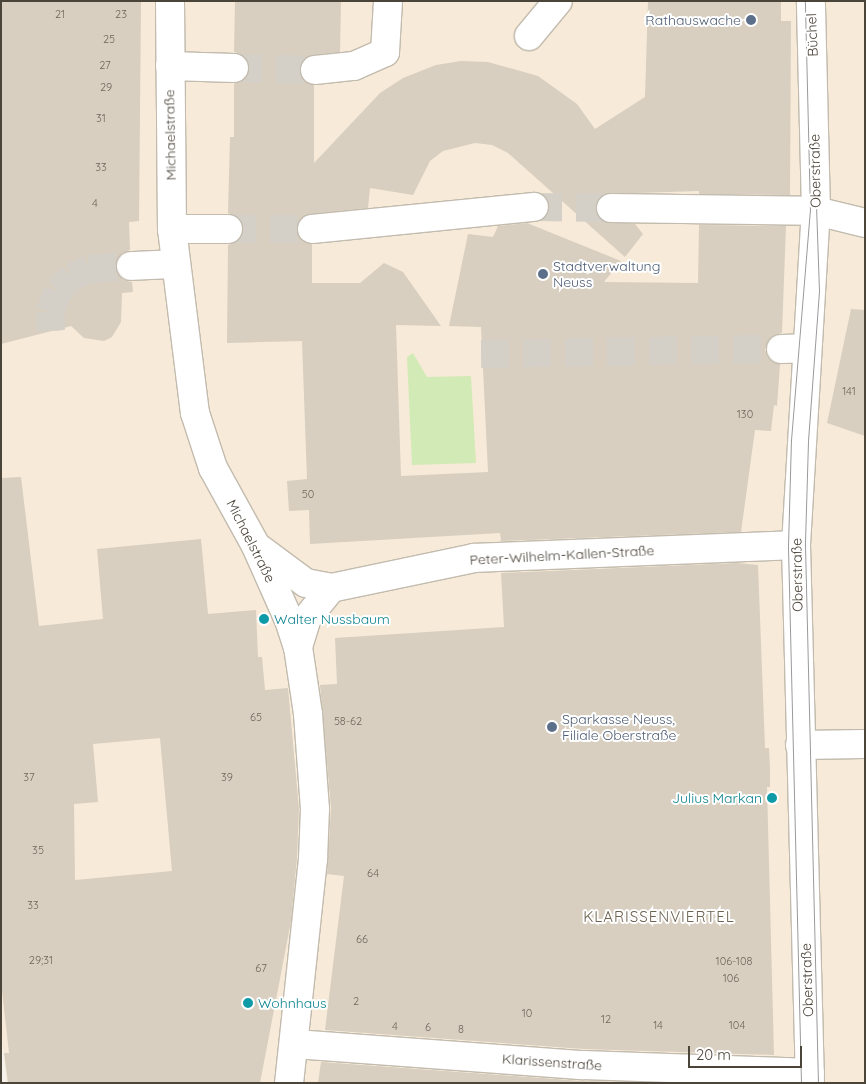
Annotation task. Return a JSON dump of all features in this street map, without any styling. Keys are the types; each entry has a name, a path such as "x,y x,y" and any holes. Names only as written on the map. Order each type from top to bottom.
{"street":[{"name":"Michaelstraße","path":"170,1 172,229 195,413 213,468 256,546 298,647 315,809 290,1083"},
{"path":"315,70 354,66 385,52 388,1"},
{"path":"529,36 558,1"},
{"name":"Büchel","path":"811,1 813,68"},
{"path":"170,66 234,68"},
{"name":"Oberstraße","path":"810,1078 800,745 794,349 816,211 813,68"},
{"path":"312,230 534,207"},
{"path":"611,208 816,211 865,223"},
{"path":"172,229 228,229"},
{"path":"131,266 175,264"},
{"name":"Peter-Wilhelm-Kallen-Straße","path":"256,546 306,583 331,588 474,558 796,545"},
{"path":"298,647 306,618 331,588"},
{"path":"800,745 865,744"},
{"name":"Klarissenstraße","path":"295,1044 583,1065 810,1078"}],"shaded area":[{"path":"1,1 865,1 865,1083 7,1083 1,1032"}],"green space":[{"path":"413,353 427,377 471,376 476,463 412,465 407,357"}],"building":[{"path":"1,1 141,1 139,221 129,222 130,250 122,253 115,266 123,280 132,282 133,292 122,293 121,322 112,337 104,341 84,338 71,326 1,344"},
{"name":"Stadtverwaltung Neuss","path":"235,1 341,1 340,52 313,55 301,64 302,79 314,85 314,163 380,93 403,78 436,65 461,61 488,62 538,76 577,104 595,129 645,97 648,1 781,1 781,21 791,21 790,195 699,194 699,191 604,194 595,207 603,221 635,224 643,234 625,257 508,153 492,145 475,143 443,151 430,161 413,195 370,188 368,208 310,214 303,217 296,230 300,238 312,244 312,283 360,283 384,263 403,272 441,326 396,325 401,476 488,472 481,327 449,326 468,234 493,237 498,226 527,223 621,261 604,282 698,283 699,225 786,226 782,333 772,336 765,349 768,358 780,364 777,406 774,405 771,431 755,430 741,532 501,541 500,533 310,544 309,510 289,511 287,481 307,479 302,341 227,343 228,245 236,242 244,229 241,221 228,213 230,137 234,137 234,84 247,77 250,68 243,55 234,52"},
{"path":"851,309 865,310 865,436 827,423"},
{"path":"21,477 39,626 103,619 97,549 201,539 208,614 256,610 258,657 262,657 265,690 288,688 299,809 291,921 260,1083 8,1083 4,1053 9,1053 1,982 1,478","holes":["160,738 172,871 75,880 74,804 98,802 93,744"]},
{"path":"736,563 758,565 765,748 769,748 770,769 770,787 767,787 774,1055 584,1049 325,1030 344,876 327,874 331,808 320,685 337,684 335,638 504,627 501,573"},
{"path":"321,1062 582,1081 634,1082 318,1083"}],"tunnel":[{"path":"234,68 315,70"},
{"path":"534,207 611,208"},
{"path":"228,229 312,229"},
{"path":"51,331 50,312 58,291 72,277 89,269 131,266"},
{"path":"481,354 781,349"}],"tram line":[{"path":"801,1083 788,546 791,440 810,211 805,1"},
{"path":"816,205 819,291 808,441 805,545 818,1083"}],"place":[{"name":"Rathauswache","path":"751,20"},
{"name":"Stadtverwaltung Neuss","path":"543,274"},
{"name":"Walter Nussbaum","path":"264,619"},
{"name":"Sparkasse Neuss, Filiale Oberstraße","path":"552,727"},
{"name":"Julius Markan","path":"772,798"},
{"name":"Wohnhaus","path":"248,1003"}],"district":[{"name":"KLARISSENVIERTEL","path":"659,917"}]}
